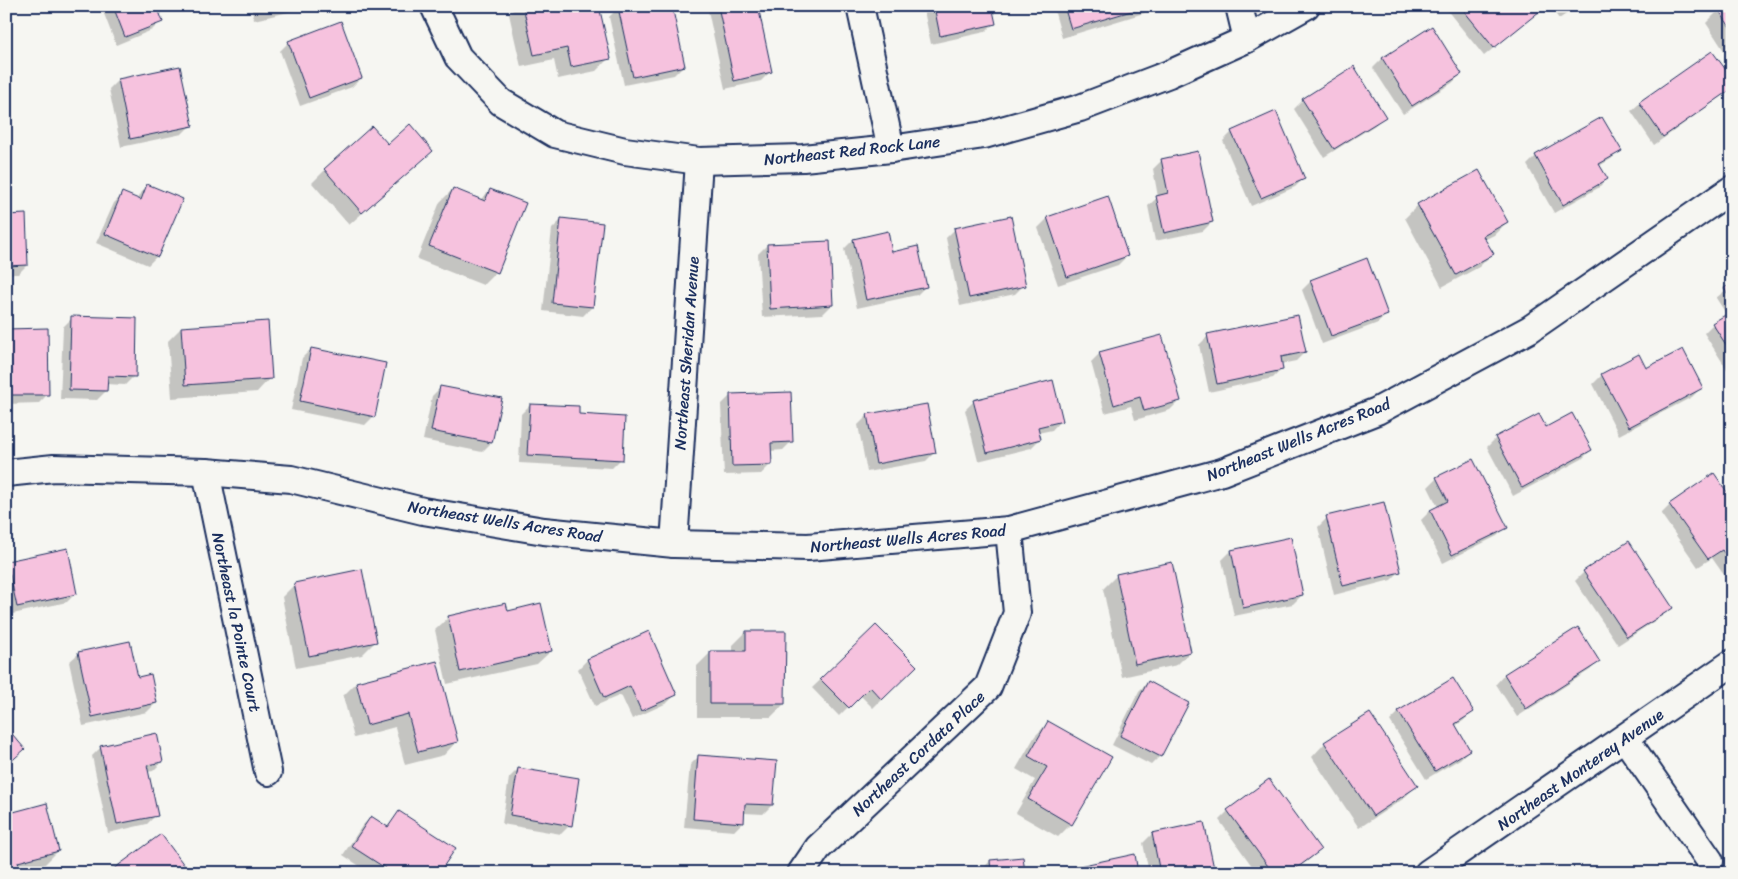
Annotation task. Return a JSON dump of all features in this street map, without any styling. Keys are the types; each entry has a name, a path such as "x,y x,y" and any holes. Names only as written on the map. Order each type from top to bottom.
{"street":[{"name":"Northeast Red Rock Lane","path":"434,6 458,57 501,102 555,134 625,151 699,162 803,158 891,149 984,135 1080,108 1169,74 1247,40 1306,6"},
{"path":"860,6 891,149"},
{"path":"1240,6 1247,40"},
{"name":"Northeast Sheridan Avenue","path":"674,544 699,162"},
{"name":"Northeast Wells Acres Road","path":"6,473 54,468 206,472 291,479 423,511 544,531 674,544 808,547 1009,530 1222,472 1377,410 1530,329 1732,189"},
{"name":"Northeast la Pointe Court","path":"206,472 268,772"},
{"name":"Northeast Cordata Place","path":"801,873 818,848 988,687 1017,613 1009,530"},
{"name":"Northeast Monterey Avenue","path":"1428,873 1732,663"},
{"path":"1625,738 1710,861"}],"building":[{"path":"113,6 157,6 163,22 125,37"},
{"path":"523,6 599,6 611,59 571,67 567,48 534,55"},
{"path":"672,6 685,66 633,77 618,7"},
{"path":"718,6 758,6 772,72 734,81"},
{"path":"934,6 992,6 996,24 940,36"},
{"path":"1064,6 1148,6 1071,29"},
{"path":"1460,6 1536,6 1540,11 1494,48"},
{"path":"1722,6 1732,6 1732,30 1718,9"},
{"path":"341,21 362,78 309,98 288,41"},
{"path":"1432,26 1462,74 1412,106 1382,58"},
{"path":"1712,51 1732,78 1732,89 1663,137 1639,102"},
{"path":"180,66 193,126 130,139 118,79"},
{"path":"1354,66 1386,117 1334,149 1302,99"},
{"path":"1276,111 1305,179 1261,198 1231,131"},
{"path":"1602,117 1622,151 1599,164 1608,179 1563,205 1535,155"},
{"path":"410,124 433,151 362,213 324,169 372,126 388,144"},
{"path":"1198,151 1213,222 1164,233 1156,196 1168,193 1161,159"},
{"path":"1479,170 1508,222 1483,236 1494,254 1456,275 1417,204"},
{"path":"147,184 183,199 158,257 105,234 122,192 141,200"},
{"path":"453,188 485,201 490,189 526,203 498,273 429,246"},
{"path":"1108,196 1128,256 1067,277 1047,217"},
{"path":"26,214 28,265 6,266 6,215"},
{"path":"1011,216 1026,286 969,298 954,228"},
{"path":"561,218 603,223 593,307 552,303"},
{"path":"888,231 892,252 918,246 927,287 866,300 853,239"},
{"path":"830,241 833,305 770,309 767,244"},
{"path":"1367,258 1388,315 1331,336 1310,280"},
{"path":"1732,283 1732,301 1724,288"},
{"path":"1732,311 1732,354 1712,323"},
{"path":"1298,315 1306,352 1281,357 1283,370 1217,384 1207,334"},
{"path":"71,316 137,318 136,377 108,376 107,391 69,390"},
{"path":"268,321 272,379 185,385 181,327"},
{"path":"48,328 49,395 6,395 6,329"},
{"path":"1162,335 1181,401 1144,411 1140,397 1114,405 1099,352"},
{"path":"311,348 386,363 375,417 300,401"},
{"path":"1683,349 1703,388 1629,427 1601,374 1639,354 1646,368"},
{"path":"1053,380 1063,421 1038,427 1041,439 987,453 973,400"},
{"path":"440,386 502,398 492,443 431,431"},
{"path":"791,392 793,442 771,443 772,465 732,466 730,394"},
{"path":"530,404 579,406 579,414 625,417 623,460 527,455"},
{"path":"927,404 936,453 876,464 867,414"},
{"path":"1572,413 1592,450 1522,488 1495,437 1539,414 1546,427"},
{"path":"1473,459 1508,528 1452,555 1430,510 1448,501 1436,477"},
{"path":"1714,473 1732,499 1732,564 1722,550 1708,559 1669,504"},
{"path":"1384,502 1401,572 1343,586 1326,516"},
{"path":"1291,537 1303,595 1243,608 1231,550"},
{"path":"1629,541 1673,608 1627,637 1583,571"},
{"path":"68,548 77,594 17,607 7,561"},
{"path":"1172,562 1191,652 1135,664 1116,574"},
{"path":"362,569 377,642 309,656 294,583"},
{"path":"506,603 508,611 541,603 552,651 460,672 448,616"},
{"path":"876,625 917,666 882,700 870,687 849,708 820,679"},
{"path":"1578,627 1600,662 1526,709 1504,674"},
{"path":"649,631 677,695 641,711 630,686 604,698 587,659"},
{"path":"746,631 786,631 785,704 710,704 710,651 746,651"},
{"path":"130,641 138,677 151,674 157,703 92,717 78,652"},
{"path":"437,661 458,742 418,752 408,714 367,725 356,682"},
{"path":"1453,678 1474,712 1455,724 1470,750 1435,771 1398,711"},
{"path":"1148,681 1189,703 1161,757 1120,736"},
{"path":"1370,713 1418,786 1373,816 1324,742"},
{"path":"1048,721 1112,757 1072,825 1028,799 1047,767 1028,756"},
{"path":"6,727 25,749 6,766"},
{"path":"157,733 163,762 147,765 158,816 117,824 100,746"},
{"path":"698,755 777,761 773,805 745,804 744,823 693,819"},
{"path":"518,768 579,778 572,826 510,815"},
{"path":"1269,779 1321,850 1290,873 1273,873 1227,810"},
{"path":"47,803 59,851 18,862 21,873 6,873 6,814"},
{"path":"399,811 456,848 439,873 415,873 405,866 401,873 393,873 351,846 371,816 388,827"},
{"path":"1204,822 1215,873 1160,873 1152,833"},
{"path":"161,834 190,873 108,873"},
{"path":"1135,854 1138,873 1066,873 1065,869"},
{"path":"1023,857 1025,873 991,873 990,860"}]}
